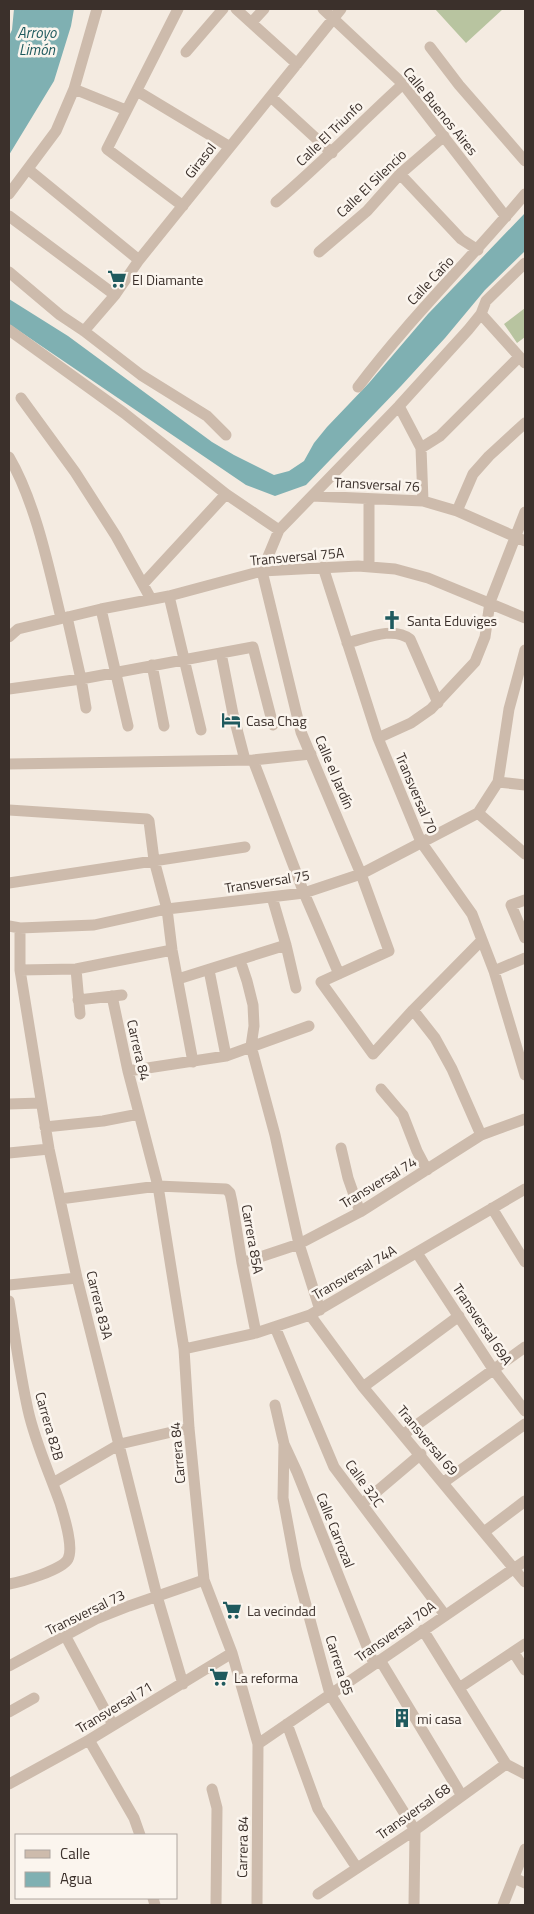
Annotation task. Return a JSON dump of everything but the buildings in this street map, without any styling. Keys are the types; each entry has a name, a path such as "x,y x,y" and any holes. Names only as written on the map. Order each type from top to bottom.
{"street":[{"path":"9,194 29,170 56,131 74,89 97,9"},
{"path":"178,9 107,149 183,206"},
{"path":"186,52 223,9"},
{"path":"236,9 297,64"},
{"path":"252,22 264,9"},
{"name":"Calle Buenos Aires","path":"323,9 403,84 506,217"},
{"name":"Girasol","path":"84,331 115,295 139,260 341,9"},
{"path":"430,46 459,85 525,161"},
{"name":"Calle El Triunfo","path":"276,202 332,153 366,117 403,84"},
{"path":"74,89 126,110"},
{"path":"136,90 230,147"},
{"path":"270,97 332,153"},
{"name":"Calle El Silencio","path":"319,252 366,210 400,174 444,136"},
{"path":"29,170 139,260"},
{"path":"400,174 461,239 478,250"},
{"name":"Calle Caño","path":"358,387 377,361 478,250 525,194"},
{"path":"9,216 115,295"},
{"path":"262,571 279,530 399,406 481,314 486,301 525,263"},
{"path":"9,272 60,315 141,375 207,416 226,436"},
{"path":"421,448 440,436 522,360 481,314"},
{"path":"9,330 124,413 226,494 279,530"},
{"path":"22,398 80,480 116,536 152,599"},
{"path":"399,406 421,448 423,501"},
{"path":"457,511 473,474 489,456 525,423"},
{"path":"9,457 20,476 35,523 81,679 86,708"},
{"path":"143,584 226,494"},
{"name":"Transversal 76","path":"312,496 423,501 457,511 520,539"},
{"path":"369,567 370,498"},
{"path":"378,738 411,723 438,703 475,662 485,637 490,602 520,539 525,512"},
{"name":"Transversal 75A","path":"10,636 18,629 101,608 169,596 262,571 323,568 369,567 395,569 428,578 525,618"},
{"name":"Transversal 70","path":"323,568 378,738 421,842 472,914 494,971 525,1075"},
{"name":"Calle el Jardín","path":"262,571 301,732 362,874 389,951 339,974"},
{"path":"169,596 200,730"},
{"path":"101,608 128,726"},
{"path":"347,643 395,632 404,635 410,639 438,703"},
{"path":"9,689 81,679 253,647 273,725"},
{"path":"525,650 509,709 498,782 478,813 525,854"},
{"path":"221,653 233,714 249,760 339,974 321,982 371,1054 376,1053 413,1010 482,940"},
{"path":"152,665 164,726"},
{"path":"9,764 249,760 311,754"},
{"path":"498,782 525,785"},
{"path":"9,810 147,819 149,821 154,860 167,909 172,950 194,1062"},
{"name":"Transversal 75","path":"14,927 94,925 167,909 304,893 362,874 478,813"},
{"path":"9,883 245,846"},
{"path":"272,897 296,988"},
{"path":"525,900 511,905 525,938"},
{"name":"Carrera 83A","path":"14,927 45,1127 60,1199 158,1596 183,1684"},
{"path":"178,978 286,945"},
{"path":"20,970 76,969 172,950"},
{"path":"494,971 525,958"},
{"path":"240,960 248,981 253,1005 254,1026 251,1046"},
{"path":"76,969 80,1014"},
{"path":"209,970 226,1056"},
{"name":"Carrera 84","path":"78,1000 117,996 128,1071 158,1186 184,1349 189,1428 204,1580 232,1653 258,1744 257,1905"},
{"path":"413,1010 435,1038 452,1069 482,1135"},
{"path":"128,1071 226,1056 309,1026"},
{"name":"Transversal 69","path":"251,1046 275,1136 315,1312 363,1387 421,1454 525,1582"},
{"path":"381,1089 403,1115 417,1151 427,1170"},
{"path":"9,1104 41,1103"},
{"path":"45,1127 103,1121 139,1114"},
{"name":"Transversal 74","path":"242,1264 299,1244 360,1212 482,1135 525,1119"},
{"path":"340,1148 360,1212"},
{"path":"9,1154 49,1149"},
{"path":"60,1199 158,1186"},
{"name":"Carrera 85A","path":"158,1186 226,1189 230,1193 256,1333"},
{"name":"Transversal 74A","path":"184,1349 256,1333 315,1312 525,1189"},
{"path":"492,1208 525,1262"},
{"name":"Transversal 69A","path":"417,1253 494,1369 525,1411"},
{"path":"9,1285 78,1278"},
{"name":"Carrera 82B","path":"9,1301 28,1410 38,1446 65,1520 70,1549 69,1557 65,1563 42,1574 9,1584"},
{"path":"363,1387 459,1316"},
{"name":"Calle 32C","path":"275,1327 334,1467 445,1616"},
{"path":"404,1434 525,1347"},
{"name":"Calle Carrozal","path":"275,1405 284,1444 377,1662 462,1796"},
{"path":"444,1482 525,1424"},
{"path":"53,1483 120,1444 189,1428"},
{"name":"Carrera 85","path":"284,1444 283,1498 292,1550 330,1694 415,1830"},
{"path":"362,1504 421,1454"},
{"path":"484,1532 525,1501"},
{"name":"Transversal 70A","path":"258,1744 525,1561"},
{"name":"Transversal 73","path":"9,1666 66,1637 96,1619 204,1580"},
{"path":"423,1630 506,1764 525,1774"},
{"path":"66,1637 113,1725"},
{"path":"459,1688 525,1644"},
{"name":"Transversal 71","path":"9,1784 89,1740 232,1653"},
{"path":"514,1653 525,1670"},
{"path":"9,1712 34,1698"},
{"path":"287,1724 318,1809 357,1868"},
{"path":"89,1740 134,1818 140,1834"},
{"name":"Transversal 68","path":"318,1894 415,1830 506,1764"},
{"path":"212,1789 217,1808 216,1905"},
{"path":"414,1905 415,1830"},
{"path":"503,1905 525,1849"},
{"path":"514,1878 525,1883"}],"green space":[{"path":"435,9 503,9 466,43"},
{"path":"525,308 525,337 517,343 504,324"}],"water":[{"name":"Arroyo Limón","path":"14,9 74,9 71,26 54,81 9,155 9,36 12,30"},
{"path":"525,213 525,251 485,290 445,338 401,386 306,485 275,496 246,485 9,324 9,299 68,336 212,442 274,475 289,471 304,461 314,443 327,427 369,383 428,314"}],"place":[{"name":"El Diamante","path":"117,279"},
{"name":"Santa Eduviges","path":"392,620"},
{"name":"Casa Chag","path":"231,720"},
{"name":"La vecindad","path":"232,1610"},
{"name":"La reforma","path":"219,1677"},
{"name":"mi casa","path":"402,1718"}]}
